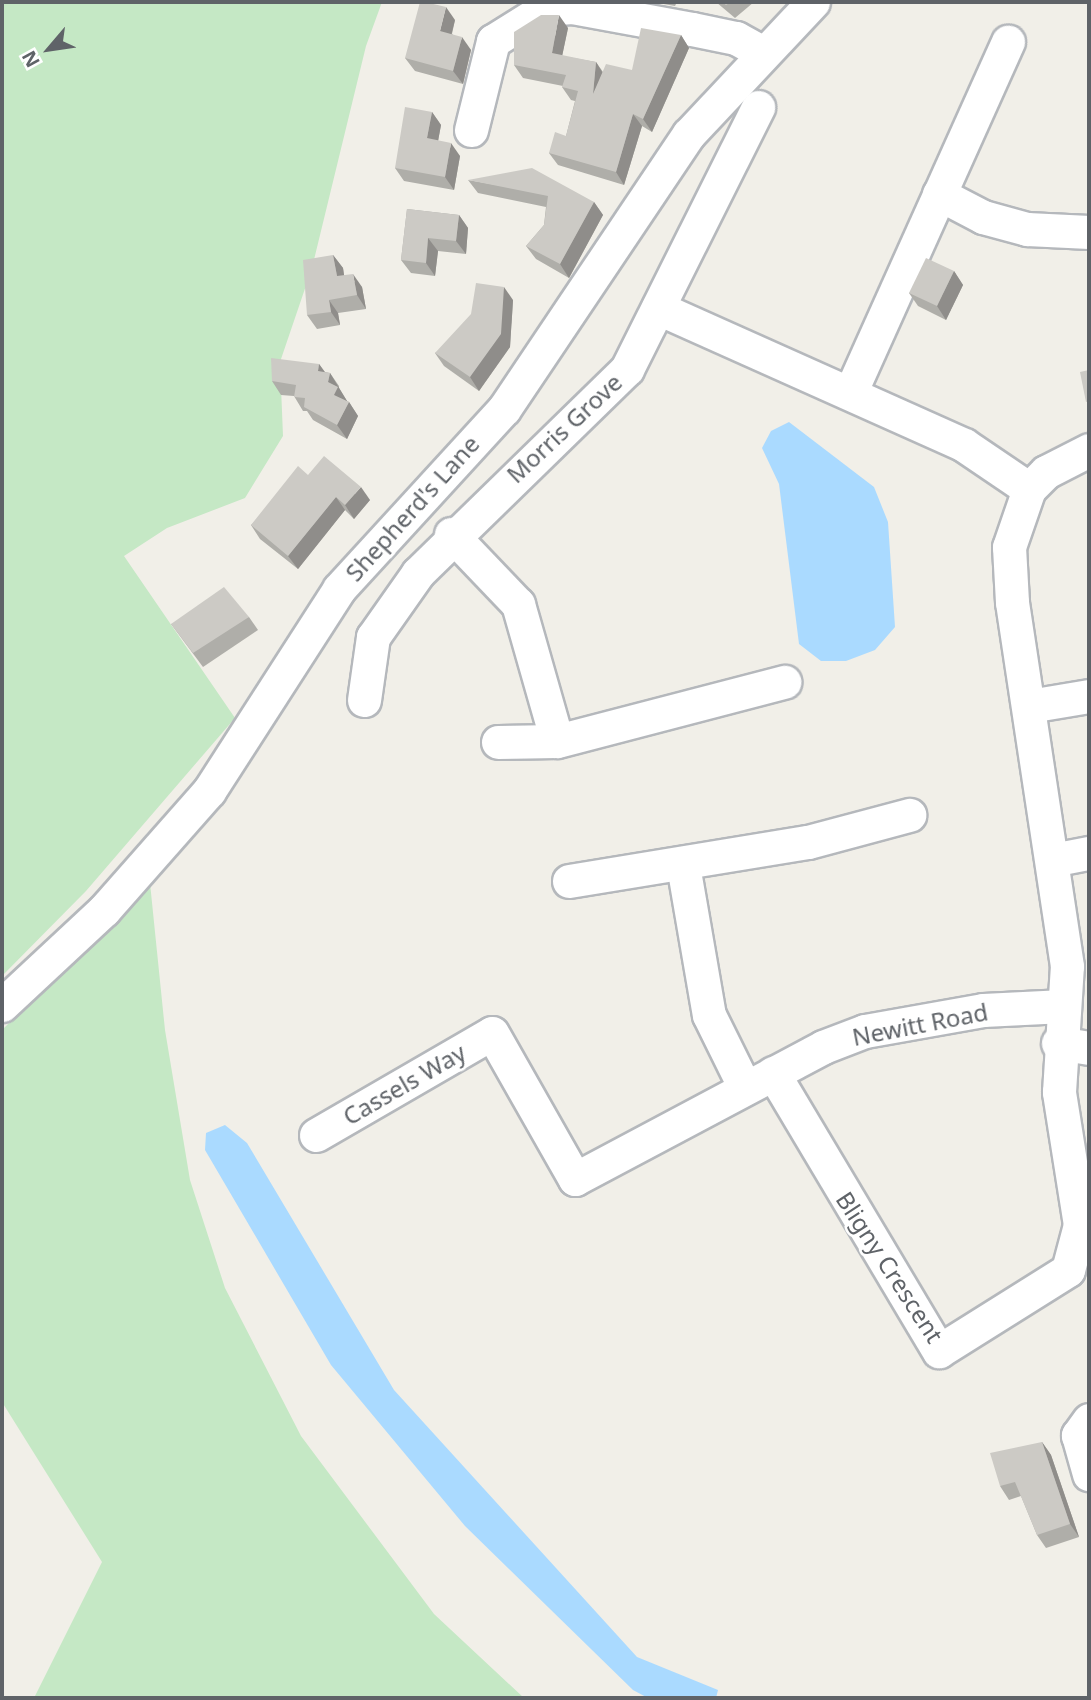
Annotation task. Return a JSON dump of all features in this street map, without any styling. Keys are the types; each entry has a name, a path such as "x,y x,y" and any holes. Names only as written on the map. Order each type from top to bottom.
{"street":[{"name":"Shepherd's Lane","path":"2,1005 104,910 209,791 340,589 504,409 560,334 645,192 763,53 813,2"},
{"path":"471,130 493,41 544,9 572,8 692,29 736,38 763,53"},
{"path":"850,391 1008,42"},
{"name":"Morris Grove","path":"364,700 373,637 451,534 627,369 758,107"},
{"path":"939,194 983,217 1027,229 1089,232"},
{"path":"658,308 850,391 964,445 1029,489 1046,472 1089,450"},
{"name":"Bligny Crescent","path":"759,1080 939,1351 1068,1269 1080,1225 1059,1092 1074,1046 1064,1006 1067,966 1009,547 1029,489"},
{"path":"451,534 518,604 557,741"},
{"path":"498,742 557,741 784,682"},
{"path":"1029,706 1089,696"},
{"path":"569,881 683,865 909,815"},
{"path":"1052,860 1089,853"},
{"path":"683,865 709,1015 759,1080"},
{"name":"Newitt Road","path":"575,1179 759,1080 866,1031 1010,1007 1064,1006"},
{"name":"Cassels Way","path":"316,1135 492,1033 575,1179"},
{"path":"1084,1428 1089,1474"}],"green space":[{"path":"2,2 382,2 366,46 312,268 280,362 283,436 245,498 167,528 124,556 235,718 86,891 2,976"},
{"path":"150,883 165,1030 190,1180 225,1288 301,1436 434,1614 524,1698 34,1698 102,1562 2,1402 2,1030"}],"water":[{"path":"789,422 874,487 888,522 895,627 875,650 846,661 821,661 799,644 779,484 762,448 771,431"},
{"path":"225,1125 247,1143 394,1390 637,1657 718,1690 716,1698 648,1698 633,1690 465,1526 331,1365 205,1150 206,1133"}],"building":[{"path":"420,2 446,7 440,31 462,37 453,71 405,58"},
{"path":"541,15 559,15 552,53 596,62 593,94 606,64 632,70 641,28 681,35 643,119 633,114 616,172 549,153 555,132 566,136 578,91 562,87 566,75 514,65 514,32"},
{"path":"405,107 432,112 427,138 451,143 445,177 395,168"},
{"path":"532,168 594,202 560,264 526,246 544,225 548,196 468,180"},
{"path":"407,209 459,215 456,241 428,238 426,263 401,260"},
{"path":"333,255 337,276 353,274 357,295 329,300 331,312 307,315 303,260"},
{"path":"926,258 954,271 937,306 909,293"},
{"path":"476,283 504,287 501,334 470,377 435,353 471,314"},
{"path":"271,358 319,364 318,371 330,373 328,382 338,387 334,395 349,402 337,425 304,407 305,398 294,397 296,385 272,381"},
{"path":"1089,370 1089,401 1086,402 1080,372"},
{"path":"324,456 361,487 345,505 336,497 288,556 251,525 298,466 308,475"},
{"path":"224,587 249,617 193,653 171,624"},
{"path":"1042,1442 1070,1524 1037,1535 1015,1482 1000,1486 990,1453"}]}
